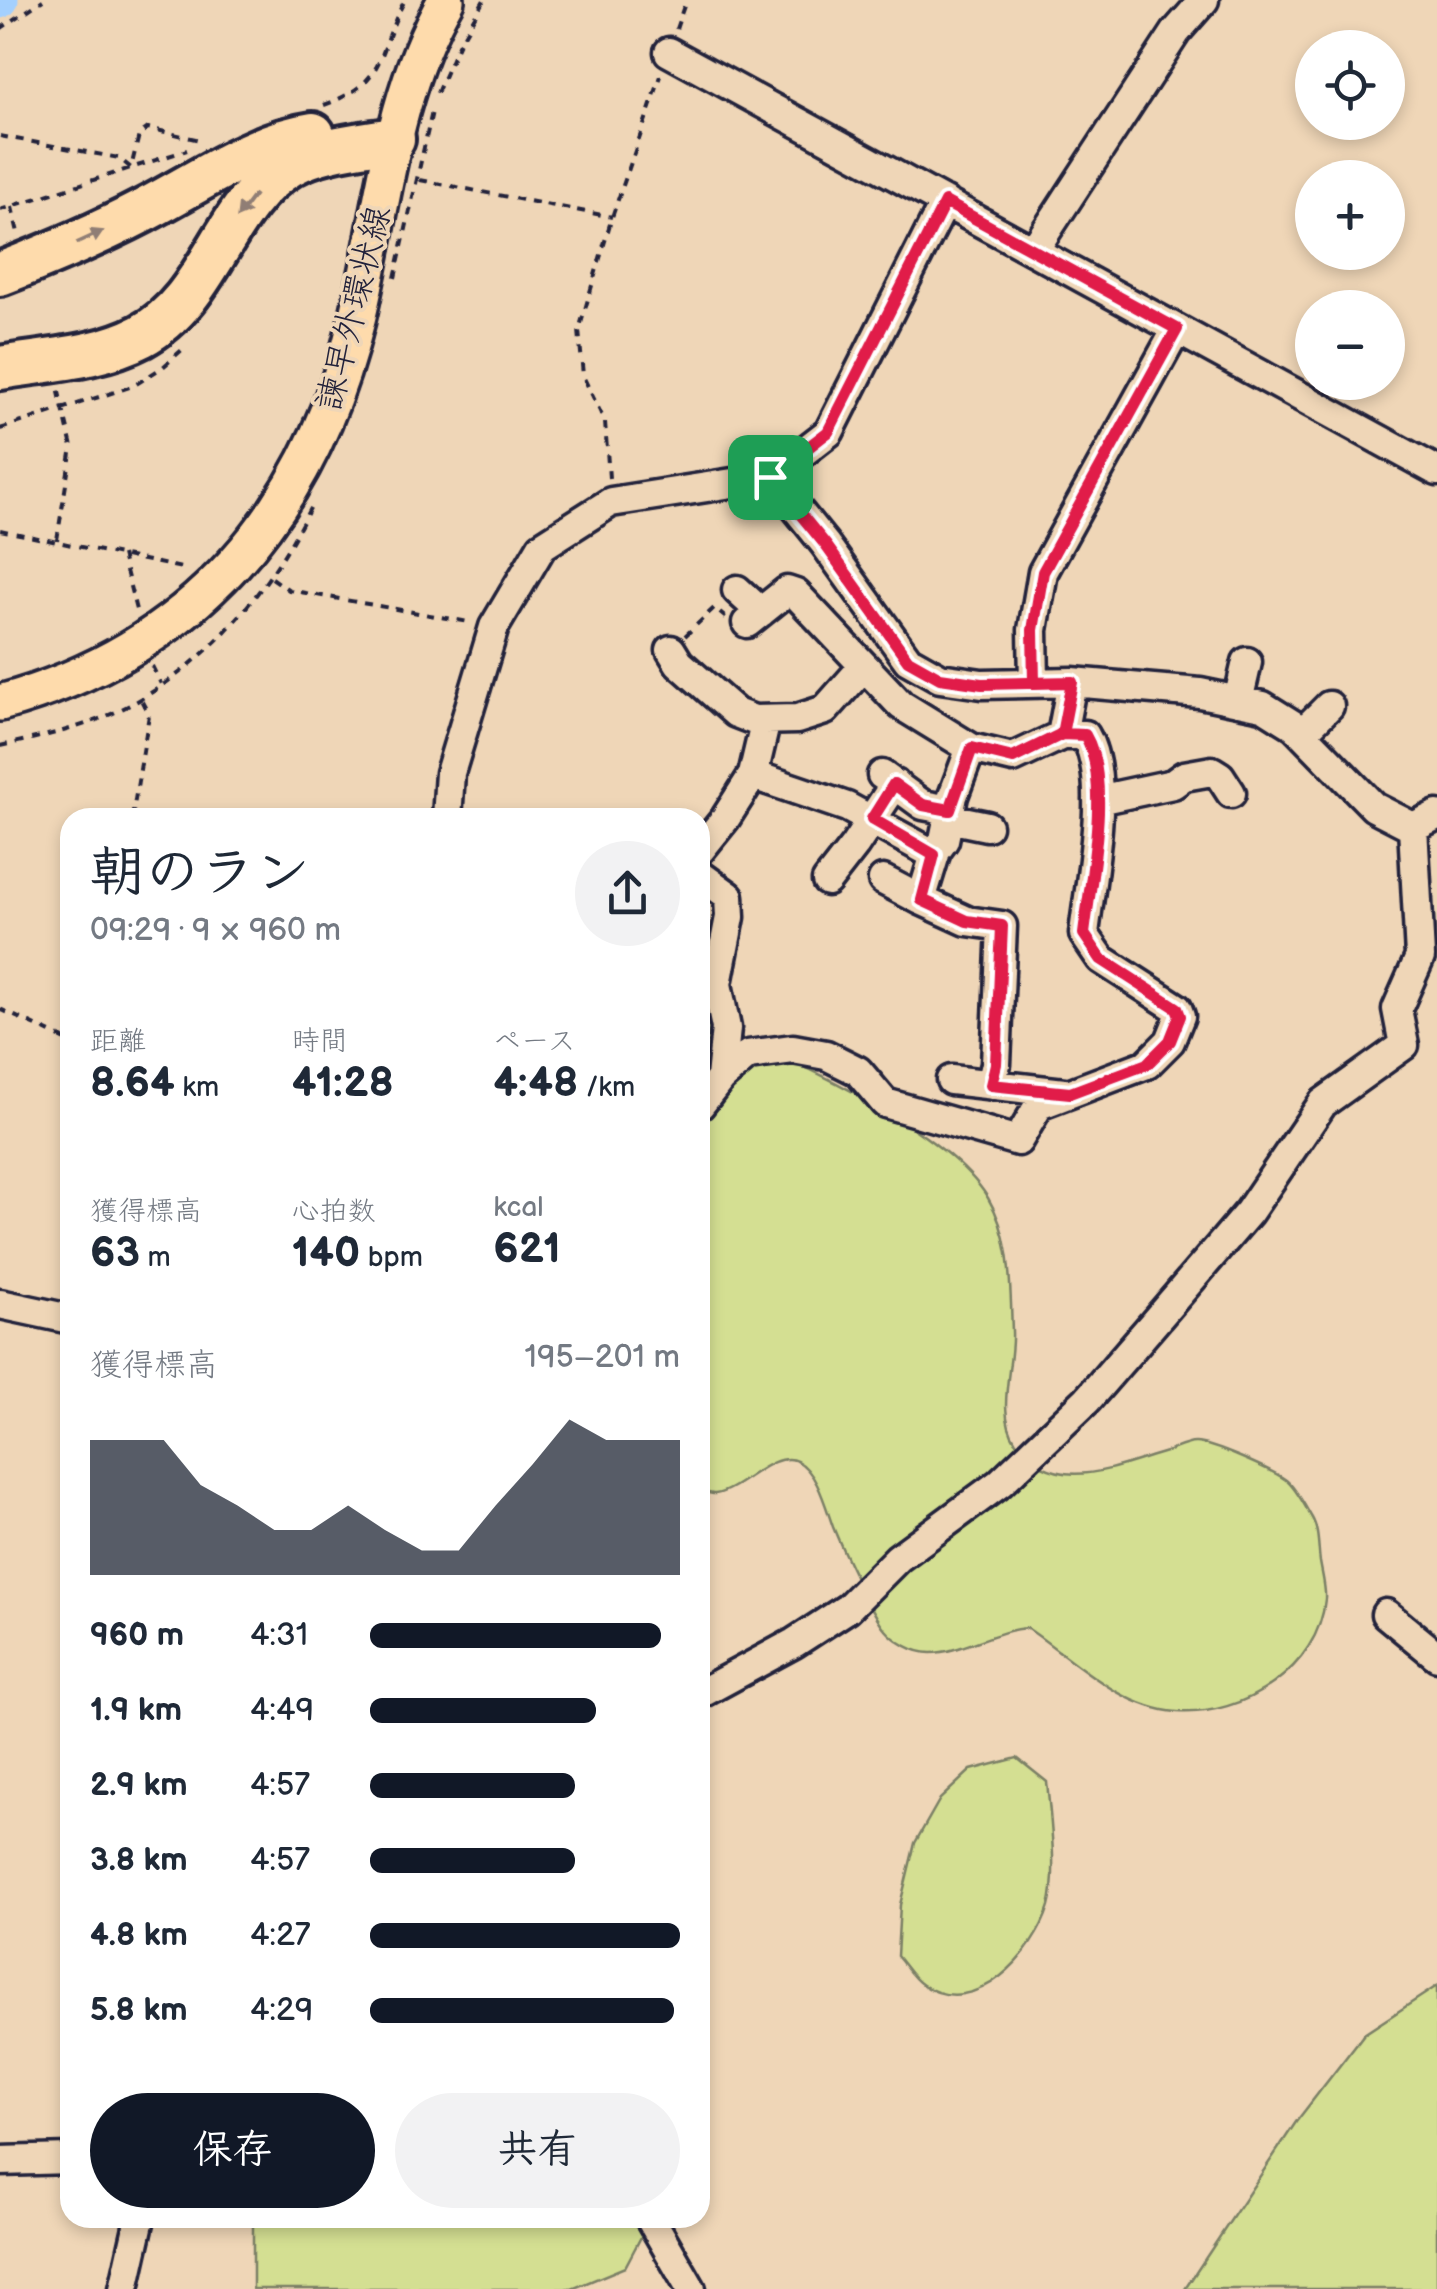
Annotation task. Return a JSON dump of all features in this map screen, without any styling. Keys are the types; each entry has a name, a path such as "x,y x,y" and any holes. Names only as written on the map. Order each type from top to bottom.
{"highway":[{"path":"10,258 87,239 269,146 301,135 352,132 393,139"},
{"path":"0,368 85,354 141,336 181,304 239,213 272,177 316,154 393,139"}],"main road":[{"name":"諫早外環状線","path":"0,703 47,690 132,650 212,588 272,519 314,447 344,366 357,320 393,139 418,56 446,0"}],"street":[{"path":"1034,250 1176,32 1204,0"},
{"path":"669,52 1437,471"},
{"path":"448,808 450,773 494,626 542,546 611,502 770,477 828,432 945,202"},
{"path":"1034,683 1033,630 1043,572 1177,329"},
{"path":"710,1689 848,1608 898,1558 1000,1483 1087,1400 1249,1212 1322,1104 1404,1045 1396,1009 1428,945 1430,813 1374,807 1302,733 1263,706 1200,693 1072,682 982,684 940,678 908,660 825,544 770,477"},
{"path":"710,1092 748,1055 793,1049 826,1055 858,1072 886,1104 1018,1141 1039,1105 1147,1064 1170,1041 1180,1016 1177,1008 1101,959 1084,934 1098,800 1092,747 1085,735 1062,734 1013,758 972,748 900,705 796,594 787,591 754,617 737,590"},
{"path":"670,650 679,663 736,713 766,720 797,719 825,710 864,666"},
{"path":"1238,700 1247,662"},
{"path":"1062,734 1072,682"},
{"path":"1302,733 1329,706"},
{"path":"710,838 753,775 766,720"},
{"path":"922,900 972,748"},
{"path":"1098,800 1212,771 1231,794"},
{"path":"753,775 872,819 934,855"},
{"path":"826,881 872,819 887,779 923,805 987,826"},
{"path":"883,880 967,921 1002,926 996,1064 991,1085"},
{"path":"710,882 729,896 730,916 717,984 726,1028 721,1078"},
{"path":"951,1080 1070,1093"},
{"path":"0,1304 60,1317"},
{"path":"1386,1614 1437,1656"},
{"path":"0,2161 60,2159"},
{"path":"124,2289 138,2228"},
{"path":"656,2228 691,2289"}],"path":[{"path":"0,29 43,0"},
{"path":"310,109 353,94 371,78 384,55 404,0"},
{"path":"611,502 605,422 584,376 580,330 612,217 686,0"},
{"path":"0,210 12,207 208,143 193,136 148,128 138,135 131,168"},
{"path":"0,136 119,158 131,168"},
{"path":"420,180 612,217"},
{"path":"10,258 12,207"},
{"path":"0,429 132,386 184,348"},
{"path":"54,374 72,448 56,542"},
{"path":"0,530 182,568"},
{"path":"122,556 142,630"},
{"path":"272,578 289,590 494,626"},
{"path":"670,650 714,608 736,628 754,617"},
{"path":"148,658 161,684"},
{"path":"134,808 150,715 140,698"},
{"path":"0,1009 60,1037"}],"green space":[{"path":"710,1028 814,1071 899,1119 967,1172 988,1198 1002,1229 1010,1280 1012,1345 1007,1416 1016,1442 1031,1459 1048,1469 1086,1473 1195,1443 1242,1458 1279,1476 1290,1483 1314,1523 1325,1595 1320,1624 1293,1666 1251,1697 1202,1711 1156,1708 1116,1692 1027,1628 931,1653 918,1651 894,1638 865,1595 815,1481 797,1461 788,1459 767,1465 715,1494 710,1493"},
{"path":"1017,1758 1047,1782 1053,1861 1049,1906 1031,1943 1001,1976 963,1994 943,1994 919,1982 897,1956 900,1905 915,1843 940,1799 971,1770"},
{"path":"1437,1986 1437,2289 1185,2289 1296,2122 1364,2034"},
{"path":"253,2228 646,2228 625,2267 572,2289 253,2289"}],"route":[{"path":"770,477 825,544 908,660 940,678 982,684 1072,682 1062,734 1013,758 972,748 950,810 923,805 894,784 872,819 934,855 922,900 967,921 1002,926 996,1064 991,1085 1070,1093 1147,1064 1170,1041 1180,1016 1177,1008 1101,959 1084,934 1099,806 1092,747 1085,735 1062,734 1072,682 1034,683 1033,630 1043,572 1177,329 945,202 828,432 770,477"}]}
